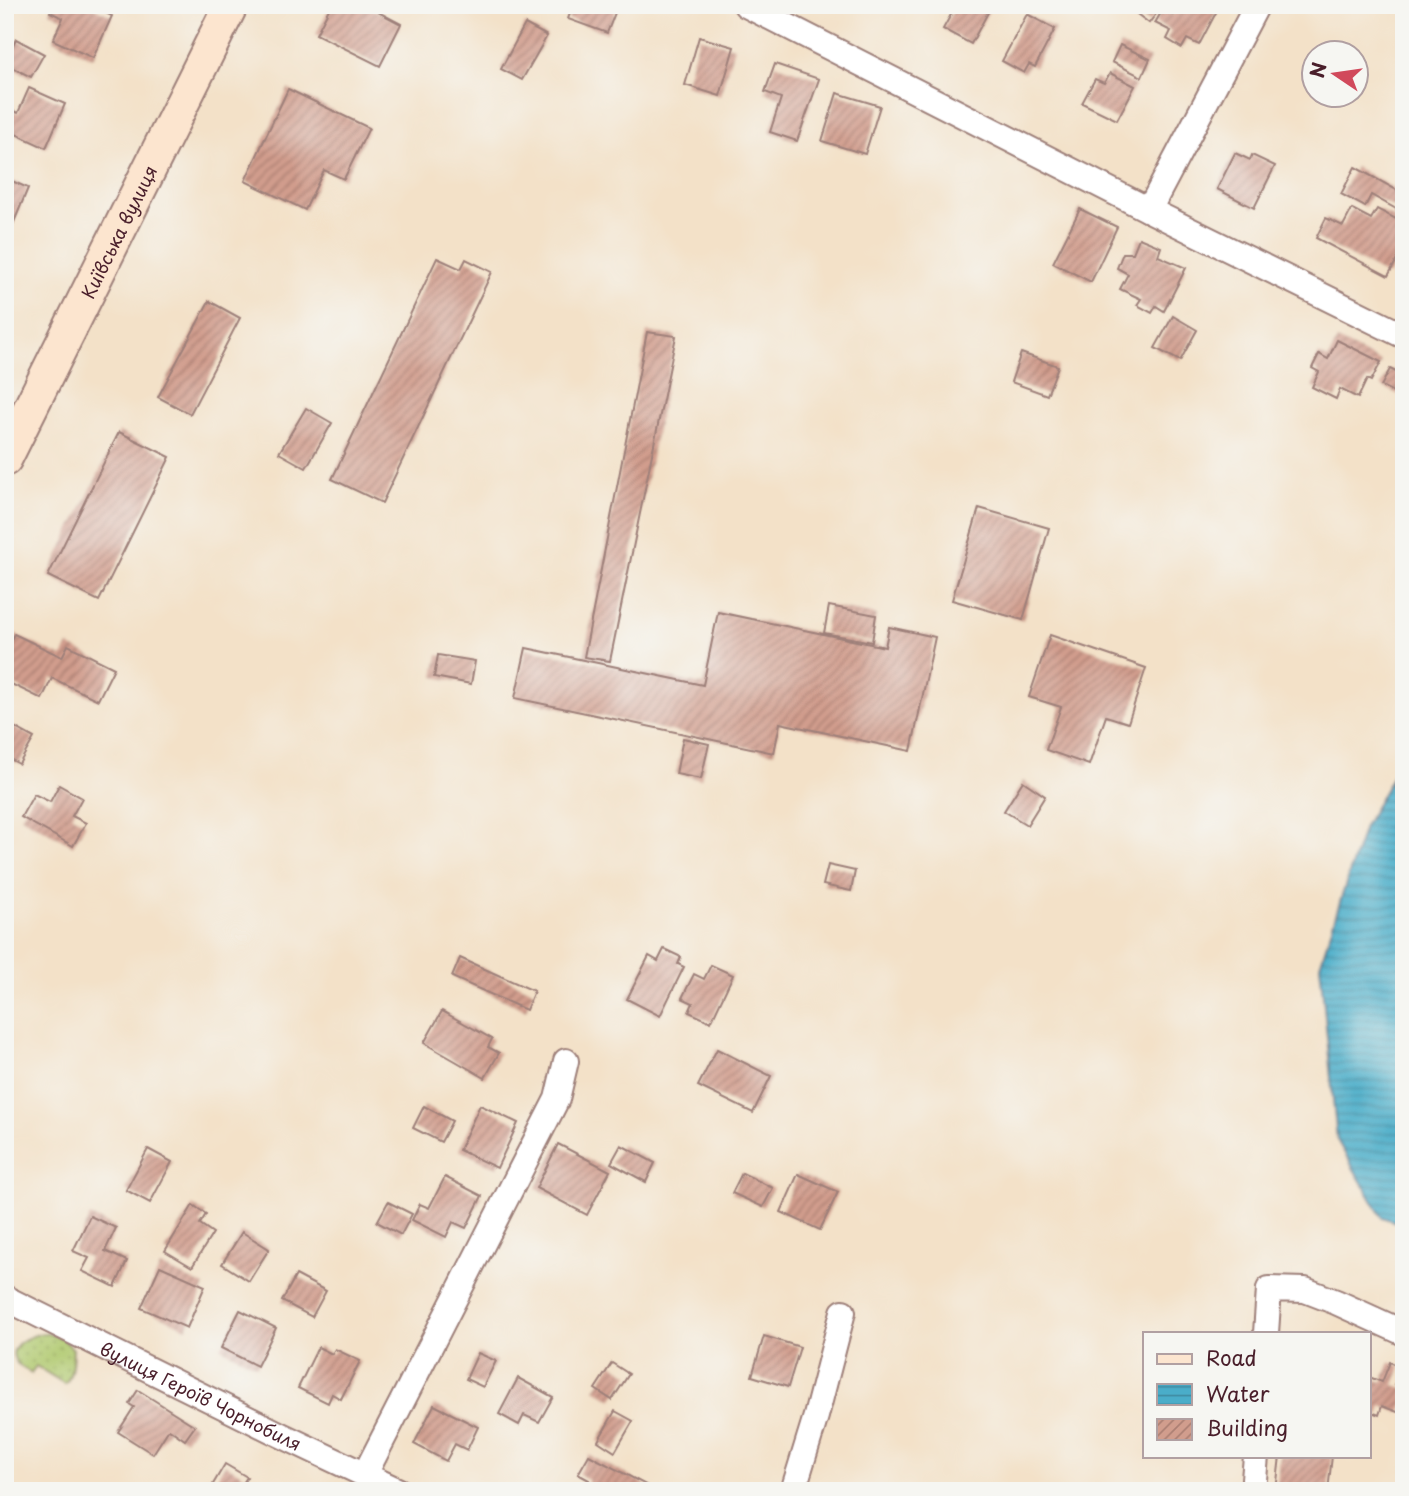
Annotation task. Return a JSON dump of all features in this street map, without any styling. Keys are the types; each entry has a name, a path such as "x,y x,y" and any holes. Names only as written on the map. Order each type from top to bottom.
{"street":[{"name":"Київська вулиця","path":"5,459 231,5"},
{"path":"746,5 1404,336"},
{"path":"1149,210 1257,5"},
{"path":"365,1474 557,1099 566,1061"},
{"path":"1265,1332 1269,1289 1305,1290 1404,1333"},
{"name":"вулиця Героїв Чорнобиля","path":"5,1298 399,1491"},
{"path":"793,1491 843,1312"},
{"path":"1253,1491 1256,1458"}],"green space":[{"path":"45,1333 62,1338 73,1349 71,1372 65,1384 36,1366 31,1373 18,1364 14,1357 14,1351 21,1342"}],"water":[{"path":"1404,756 1404,1225 1382,1217 1337,1140 1320,965 1364,827"}],"building":[{"path":"53,5 94,5 93,7 112,16 93,58 53,40 63,18 50,12"},
{"path":"331,5 365,5 401,24 380,66 316,34"},
{"path":"573,5 618,5 607,33 568,19"},
{"path":"942,5 992,5 971,44 943,29 953,11"},
{"path":"1125,5 1163,5 1149,23"},
{"path":"1178,5 1220,5 1199,45 1187,39 1182,48 1167,39 1171,31 1155,23 1163,9 1173,15"},
{"path":"1027,14 1055,29 1035,67 1029,64 1024,73 1002,61"},
{"path":"525,24 547,36 522,80 501,69"},
{"path":"699,37 734,47 720,96 685,85"},
{"path":"16,39 44,54 31,77 5,64"},
{"path":"1120,45 1150,59 1142,77 1112,62"},
{"path":"775,64 819,79 797,141 770,132 781,98 765,92"},
{"path":"1110,73 1135,86 1117,120 1082,103 1095,79 1104,83"},
{"path":"29,88 65,104 46,148 5,129 5,107 18,113"},
{"path":"288,89 369,128 344,179 324,170 305,210 245,181"},
{"path":"837,93 880,106 865,154 822,141"},
{"path":"1235,153 1250,160 1252,155 1275,166 1254,208 1217,189"},
{"path":"1355,167 1404,194 1398,210 1371,195 1365,207 1341,194"},
{"path":"5,178 28,188 5,244"},
{"path":"1080,209 1117,227 1091,282 1053,263"},
{"path":"1352,209 1371,219 1377,209 1404,223 1404,247 1388,276 1316,238 1326,218 1343,226"},
{"path":"1139,238 1161,247 1158,256 1186,268 1164,311 1156,306 1152,313 1137,305 1141,299 1120,289 1128,274 1117,268 1123,253 1133,253"},
{"path":"437,258 461,269 466,259 492,272 382,503 332,479"},
{"path":"209,301 240,318 190,414 158,397"},
{"path":"1173,316 1197,330 1180,361 1155,348"},
{"path":"647,332 676,336 610,661 584,657"},
{"path":"1337,340 1381,362 1371,381 1367,379 1358,398 1340,389 1336,399 1312,387 1319,372 1312,368 1319,354 1328,359"},
{"path":"1021,353 1058,366 1047,395 1011,382"},
{"path":"1390,369 1404,376 1403,397 1381,386"},
{"path":"306,408 332,423 306,468 279,453"},
{"path":"119,432 170,457 99,601 48,576"},
{"path":"979,508 1049,528 1023,620 952,600"},
{"path":"829,606 876,615 872,642 824,633"},
{"path":"718,612 885,647 889,627 935,637 911,751 780,723 774,753 515,698 526,648 703,685"},
{"path":"14,634 62,657 68,645 114,668 98,700 52,678 42,699 5,681 5,652"},
{"path":"1050,635 1146,668 1128,723 1106,716 1089,765 1046,750 1061,707 1029,697"},
{"path":"438,655 475,661 471,684 434,677"},
{"path":"5,722 34,738 19,764 10,759 5,767"},
{"path":"683,738 709,744 701,779 676,774"},
{"path":"1023,781 1045,796 1027,825 1004,811"},
{"path":"59,785 82,798 72,816 86,823 73,846 21,817 34,794 50,802"},
{"path":"828,865 855,871 851,891 823,885"},
{"path":"664,949 681,957 678,964 684,967 660,1016 627,999 649,956 658,961"},
{"path":"460,958 534,991 526,1010 452,977"},
{"path":"711,965 733,975 711,1022 689,1012 693,1003 682,998 694,974 704,979"},
{"path":"442,1011 492,1039 488,1047 499,1053 485,1078 424,1043"},
{"path":"717,1049 771,1076 753,1113 698,1086"},
{"path":"480,1105 518,1123 497,1168 459,1150"},
{"path":"424,1106 452,1121 441,1142 413,1128"},
{"path":"558,1144 610,1171 587,1215 536,1188"},
{"path":"621,1145 655,1163 646,1182 611,1163"},
{"path":"148,1149 172,1162 150,1203 126,1190"},
{"path":"742,1173 773,1188 763,1207 732,1193"},
{"path":"798,1174 838,1192 820,1230 781,1212"},
{"path":"445,1177 482,1196 466,1228 453,1222 446,1237 412,1220 420,1204 429,1208"},
{"path":"388,1202 412,1214 401,1235 377,1222"},
{"path":"193,1205 206,1214 200,1224 213,1233 192,1267 165,1251"},
{"path":"90,1216 116,1228 105,1251 127,1261 115,1287 82,1271 89,1258 73,1251"},
{"path":"242,1232 269,1249 249,1281 222,1264"},
{"path":"160,1266 205,1286 187,1328 141,1308"},
{"path":"296,1275 326,1291 312,1317 282,1301"},
{"path":"240,1310 276,1328 257,1366 221,1348"},
{"path":"764,1336 800,1347 788,1387 752,1376"},
{"path":"318,1347 332,1354 335,1349 360,1361 341,1399 332,1394 328,1403 298,1388"},
{"path":"478,1353 496,1361 483,1387 466,1379"},
{"path":"1390,1362 1401,1367 1394,1385 1404,1389 1404,1404 1400,1413 1382,1406 1379,1415 1370,1411 1370,1377 1382,1382"},
{"path":"612,1363 629,1374 612,1400 595,1389"},
{"path":"518,1378 553,1397 539,1422 524,1415 519,1425 499,1414"},
{"path":"138,1390 195,1426 185,1440 169,1429 153,1454 118,1432 134,1407 129,1404"},
{"path":"434,1405 478,1427 467,1450 455,1444 446,1461 414,1444"},
{"path":"615,1411 633,1421 615,1452 598,1441"},
{"path":"589,1455 646,1485 642,1491 583,1491 589,1480 578,1474"},
{"path":"1280,1458 1332,1458 1328,1491 1276,1491"},
{"path":"225,1464 247,1477 238,1491 209,1491"}]}
